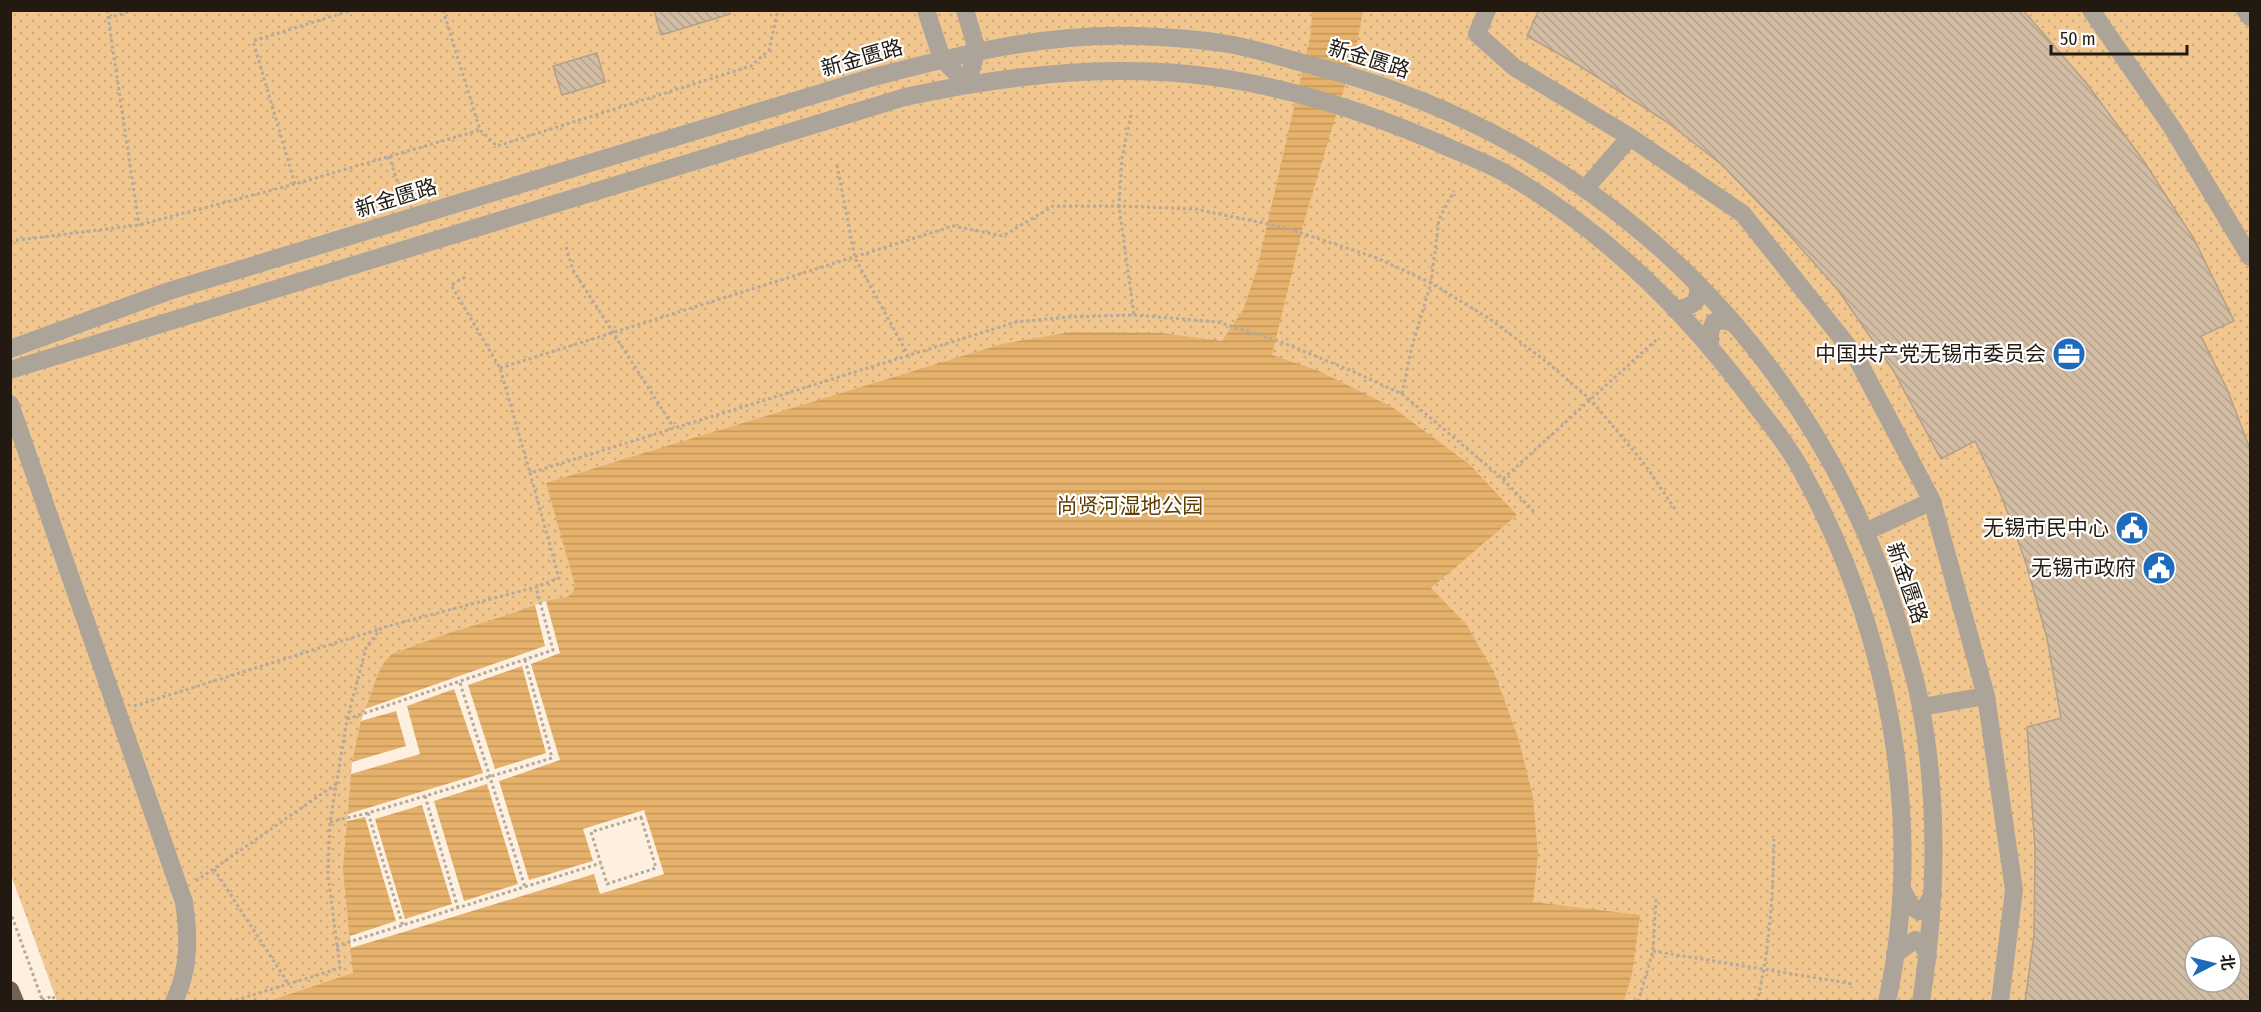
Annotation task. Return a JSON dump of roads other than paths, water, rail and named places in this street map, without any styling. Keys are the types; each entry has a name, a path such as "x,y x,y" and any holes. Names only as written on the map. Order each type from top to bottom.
{"main road":[{"path":"10,990 15,1002"}],"street":[{"path":"927,10 942,59 967,84"},
{"path":"965,10 977,50 967,84"},
{"path":"1487,10 1477,34 1514,67 1630,137 1743,214 1855,355 1932,501 1986,696 2014,890 2000,1002"},
{"path":"2091,10 2245,236 2250,257"},
{"path":"2246,10 2250,17"},
{"name":"新金匮路","path":"10,349 169,291 859,82 977,50 1066,39 1134,36 1228,44 1352,76 1410,95 1525,150 1615,210 1696,283 1734,323 1793,399 1825,450 1865,532 1893,604 1921,707 1934,833 1933,894 1928,956 1921,1002"},
{"path":"10,370 896,100 967,84 1062,73 1148,71 1251,83 1346,107 1422,136 1509,177 1606,242 1638,271 1710,346 1799,465 1840,549 1869,627 1895,752 1901,816 1903,891 1887,1002"},
{"path":"1585,189 1630,137"},
{"path":"1675,310 1695,303 1699,293 1696,283"},
{"path":"1710,346 1710,332 1714,322 1723,320 1734,323"},
{"path":"10,404 184,902 189,938 186,969 174,1002"},
{"path":"1865,532 1932,501"},
{"path":"1921,707 1986,696"},
{"path":"1903,891 1911,906 1918,911 1926,906 1933,894"},
{"path":"1895,954 1915,940 1922,944 1928,956"}],"place":[{"name":"中国共产党无锡市委员会","path":"2069,354"},
{"name":"无锡市民中心","path":"2132,528"},
{"name":"无锡市政府","path":"2159,568"}],"park label":[{"name":"尚贤河湿地公园","path":"1130,506"}]}
